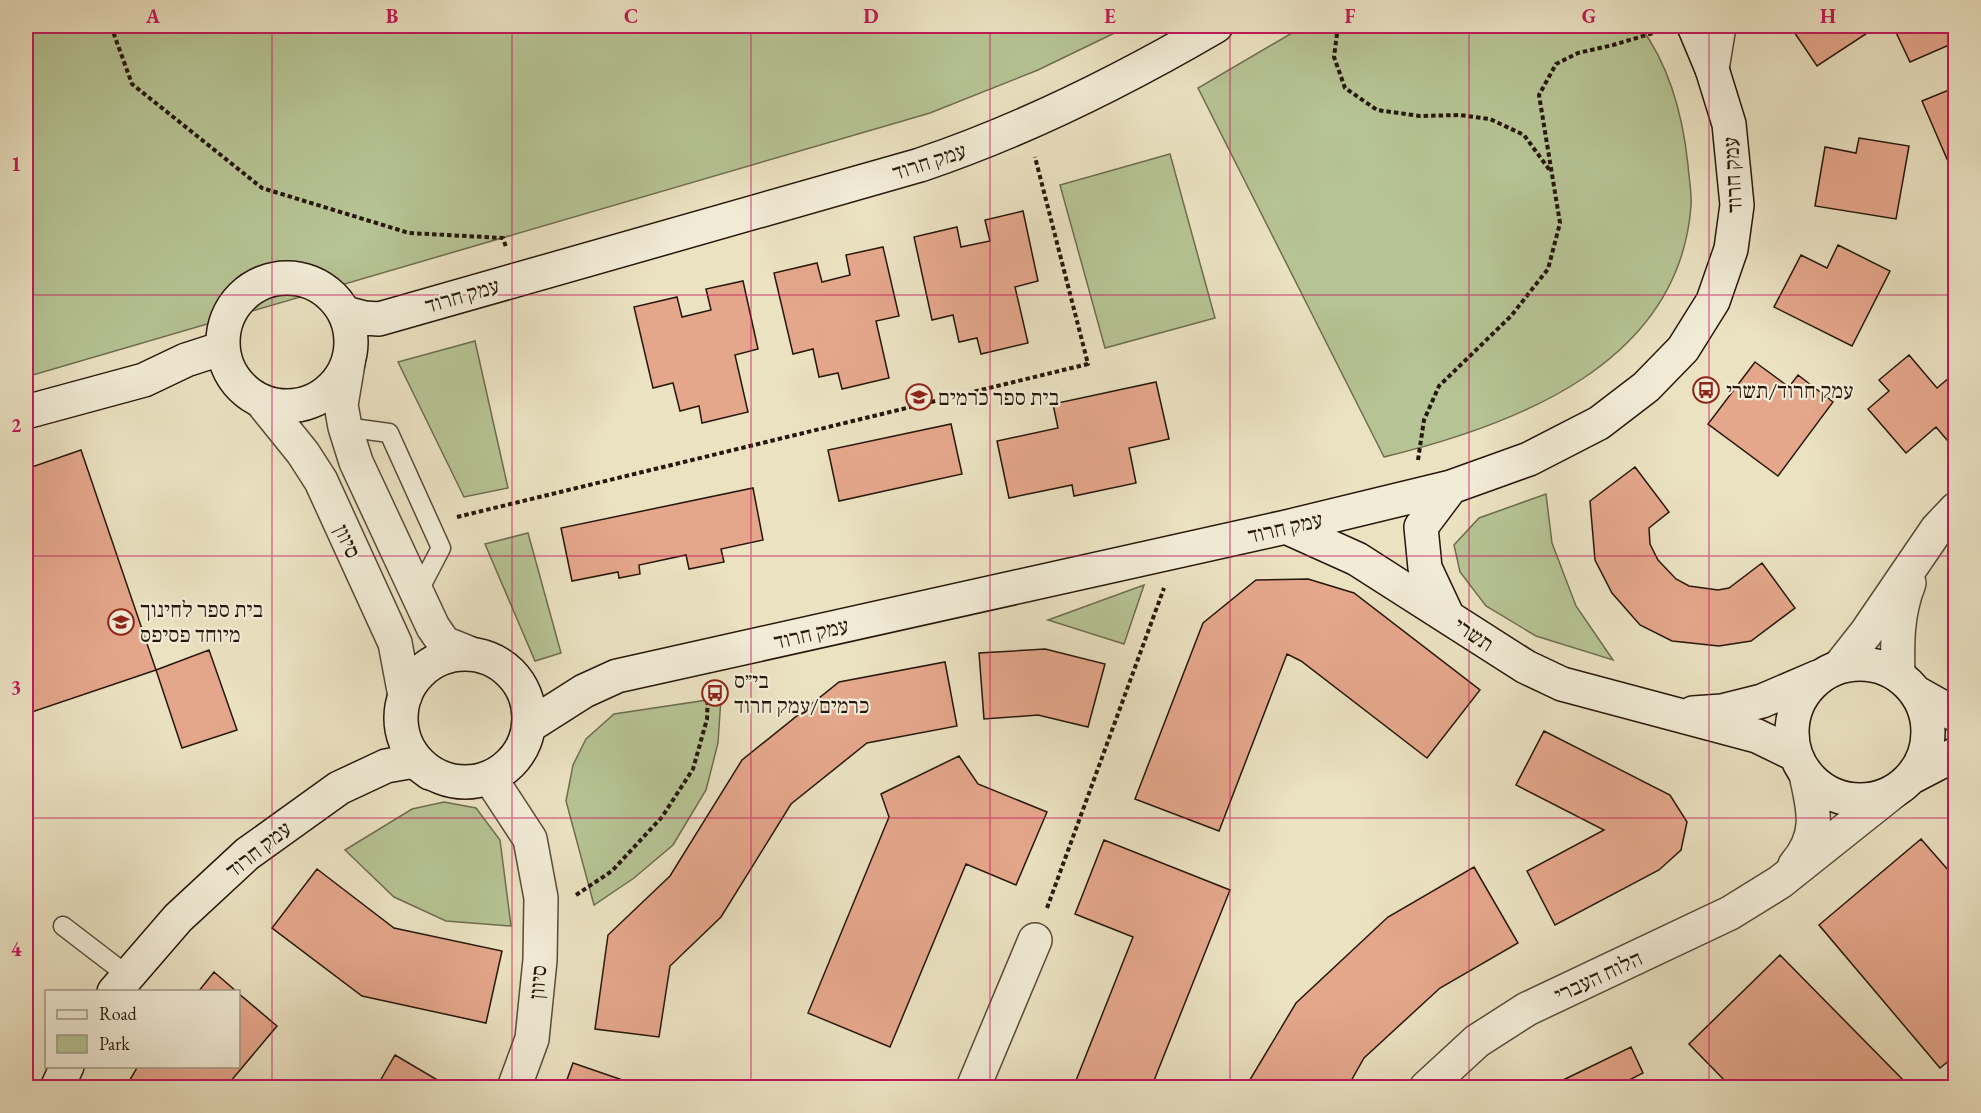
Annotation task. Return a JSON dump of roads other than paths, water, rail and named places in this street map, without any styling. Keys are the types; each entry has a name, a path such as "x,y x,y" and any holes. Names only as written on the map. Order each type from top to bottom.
{"street":[{"name":"עמק חרוד","path":"345,313 379,319 920,165 976,146 1026,124 1115,81 1216,26"},
{"path":"1712,69 1719,26"},
{"name":"עמק חרוד","path":"530,726 584,691 616,676 1286,527 1451,487 1529,459 1599,423 1646,387 1683,349 1713,301 1731,249 1737,205 1730,124 1712,69 1681,27"},
{"path":"291,277 313,282 332,295 345,313 352,341 348,363 337,383 320,397 305,404 282,406 261,400 242,388 229,370 223,348 226,321 237,302 254,287 269,280 291,277"},
{"path":"26,412 144,380 186,360 223,348"},
{"name":"סיוון","path":"348,363 340,405 356,462 433,627 444,644 469,653"},
{"name":"סיוון","path":"261,400 303,453 321,481 395,643 405,696"},
{"path":"1448,617 1425,568 1421,527 1451,487"},
{"path":"1956,509 1937,529 1866,633 1830,672 1802,694 1793,716 1791,730 1800,765 1823,791 1846,800 1870,800 1902,785 1956,754"},
{"name":"תשרי","path":"1286,527 1357,559 1526,667 1562,684 1757,736 1800,765"},
{"path":"1902,785 1924,757 1928,736 1926,712 1907,683 1897,643 1901,603 1920,556"},
{"path":"469,653 491,658 510,671 523,689 529,703 530,726 523,748 509,766 490,778 474,783 451,782 430,773 414,758 403,738 402,702 411,682 427,666 447,656 469,653"},
{"path":"1830,672 1864,664 1888,669 1956,715"},
{"name":"תשרי","path":"1673,714 1722,711 1762,702 1830,672"},
{"name":"עמק חרוד","path":"121,983 178,918 247,854 339,788 386,766 414,761 430,773"},
{"name":"הלוח העברי","path":"1780,882 1798,861 1814,833 1812,803 1800,765"},
{"name":"סיוון","path":"490,778 530,839 541,898 540,960 532,1039 514,1088"},
{"name":"הלוח העברי","path":"1426,1088 1477,1041 1527,1009 1730,913 1780,882 1902,785"},
{"path":"974,1088 1035,940"},
{"path":"57,1088 66,1068"}],"lane":[{"path":"345,427 389,433 441,548 417,594"},
{"path":"63,926 121,983"}],"place":[{"name":"עמק חרוד/תשרי","path":"1706,390"},
{"name":"בית ספר כרמים","path":"919,397"},
{"name":"בית ספר לחינוך מיוחד פסיפס","path":"121,622"},
{"name":"בי״ס כרמים/עמק חרוד","path":"715,693"}]}
